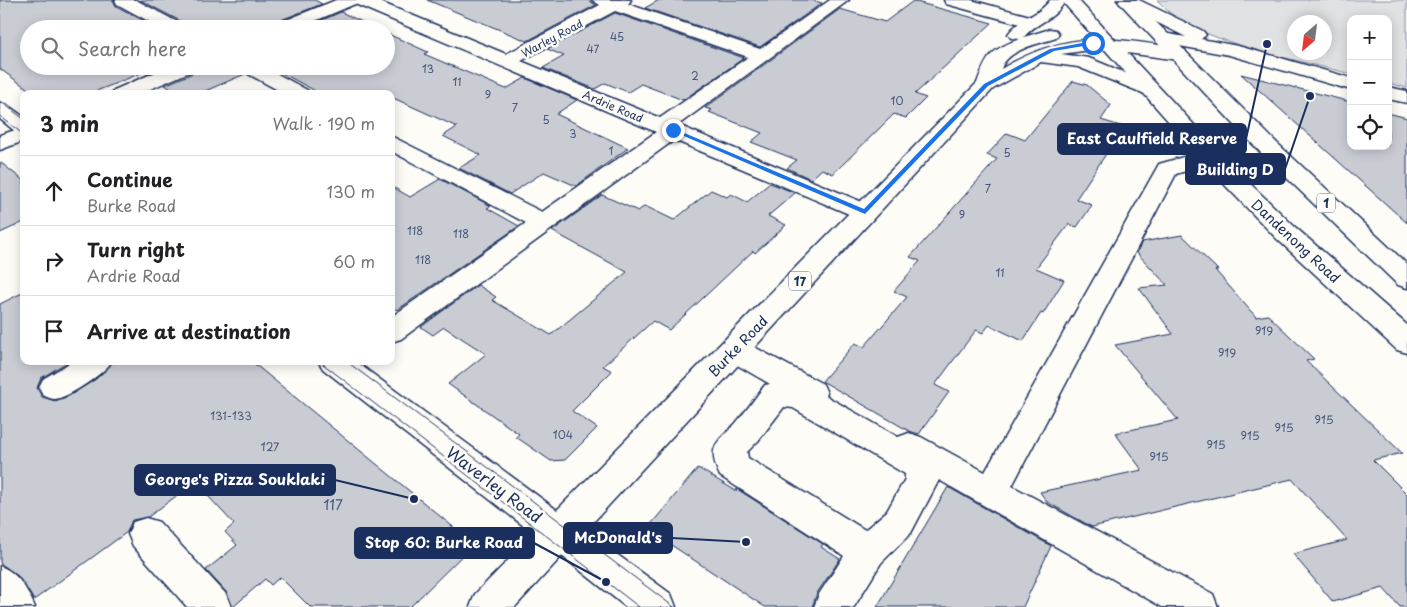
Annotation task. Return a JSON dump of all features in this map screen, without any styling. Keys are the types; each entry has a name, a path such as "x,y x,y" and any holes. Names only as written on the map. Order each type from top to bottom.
{"main road":[{"path":"123,0 160,20"},
{"path":"302,20 351,0"},
{"name":"Ardrie Road","path":"360,0 865,212"},
{"path":"395,329 545,223 667,128 841,0"},
{"path":"952,0 1031,22"},
{"name":"17","path":"1006,50 1022,28 1050,14 1058,0"},
{"name":"Dandenong Road","path":"1068,0 1105,38 1211,156 1286,233 1407,342"},
{"path":"1126,0 1189,32 1242,53 1347,83"},
{"name":"1","path":"1126,0 1294,172 1407,280"},
{"path":"613,2 763,56"},
{"name":"Warley Road","path":"508,61 613,2"},
{"name":"Burke Road","path":"986,85 994,62 1006,50 1052,33 1105,38 1163,38 1242,53"},
{"name":"Burke Road","path":"488,607 986,85 1052,50 1105,38 1178,54 1313,74"},
{"path":"1030,60 1053,58 1082,62 1150,90"},
{"path":"130,90 166,75"},
{"path":"265,75 293,90"},
{"path":"1392,94 1407,98"},
{"path":"0,109 20,124"},
{"path":"0,143 20,135"},
{"path":"395,144 545,223"},
{"path":"991,493 1167,169 1211,156"},
{"path":"735,350 1198,607"},
{"path":"54,387 90,365"},
{"name":"Waverley Road","path":"343,365 657,607"},
{"path":"833,607 868,551 899,522 922,481 921,467 799,396 776,394 747,432 730,448 732,466 868,551"},
{"path":"146,534 212,607"},
{"path":"0,584 16,607"}],"shaded area":[{"path":"1157,0 1407,0 1407,88 1392,84 1392,15 1347,15 1347,73 1296,60 1332,60 1332,15 1287,15 1287,58 1214,36 1194,28 1169,12"}],"building":[{"path":"0,0 113,0 116,6 142,20 20,20 20,75 136,75 99,90 29,90 0,69"},
{"path":"140,0 315,0 322,4 281,20 178,20"},
{"path":"427,0 588,0 596,5 527,41"},
{"path":"659,0 812,0 822,3 760,47 645,8"},
{"path":"913,1 992,23 915,94 926,98 906,118 894,114 833,174 822,169 811,179 787,168 797,160 751,142 762,133 709,112 712,110 705,108 840,9 885,22"},
{"path":"341,12 358,20 322,20"},
{"path":"615,13 744,58 683,100 641,84 628,92 605,83 595,89 543,68 564,56 547,49"},
{"path":"395,37 428,52 424,54 506,89 525,78 577,100 556,114 628,148 576,186 544,172 510,194 459,168 481,155 443,136 457,127 395,99 395,90 314,90 286,75 395,75"},
{"path":"1241,74 1347,101 1347,150 1392,150 1392,114 1407,118 1407,223"},
{"path":"188,75 243,75 207,90 172,90 165,85"},
{"path":"1073,81 1087,85 1111,105 1101,120 1124,127 1076,199 1092,205 1077,227 1069,224 1036,268 1064,280 1043,314 1041,313 1023,341 989,325 983,333 976,330 935,385 949,392 919,434 909,431 822,381 855,343 864,347 907,297 894,291 920,261 910,257 997,159 987,155 1007,133 1025,140"},
{"path":"0,162 20,178 20,224 0,233"},
{"path":"440,179 491,206 487,208 519,226 397,310 395,309 395,188 410,197"},
{"path":"770,183 795,193 768,216 786,225 755,253 753,251 669,330 653,321 603,366 612,371 572,411 597,428 565,460 551,461 516,437 519,434 448,384 486,354 444,327 433,335 421,327 478,285 496,297 492,300 551,335 627,272 552,231 602,195 638,211 645,206 674,220 711,190 727,197 731,194 747,202"},
{"path":"1182,235 1218,270 1215,270 1256,317 1268,315 1314,359 1306,361 1402,453 1373,460 1407,494 1407,607 1400,607 1383,588 1333,602 1293,554 1347,540 1292,479 1092,527 1047,502 1040,492 1142,470 1115,433 1178,420 1115,345 1173,334 1139,288 1167,285 1137,253 1142,242"},
{"path":"20,294 20,365 62,365 41,378 37,388 42,397 55,401 69,396 96,379 110,365 256,365 474,544 410,607 310,607 280,577 271,585 265,579 233,607 227,593 206,570 237,545 225,532 234,524 195,482 148,517 132,520 127,532 34,600 18,576 0,563 0,304"},
{"path":"698,468 736,491 737,489 823,544 821,547 840,559 817,593 812,607 765,607 647,529"},
{"path":"948,487 1051,546 1023,607 877,607"}],"tram line":[{"path":"0,101 20,116"},
{"path":"0,116 20,132"},
{"path":"324,365 639,607"},
{"path":"351,365 674,607"}],"place":[{"name":"East Caulfield Reserve","path":"1267,44"},
{"name":"Building D","path":"1310,96"},
{"name":"George's Pizza Souklaki","path":"414,499"},
{"name":"McDonald's","path":"746,542"},
{"name":"Stop 60: Burke Road","path":"606,582"}],"route":[{"path":"673,130 865,212 986,85 1052,50 1084,43 1093,43"}]}
